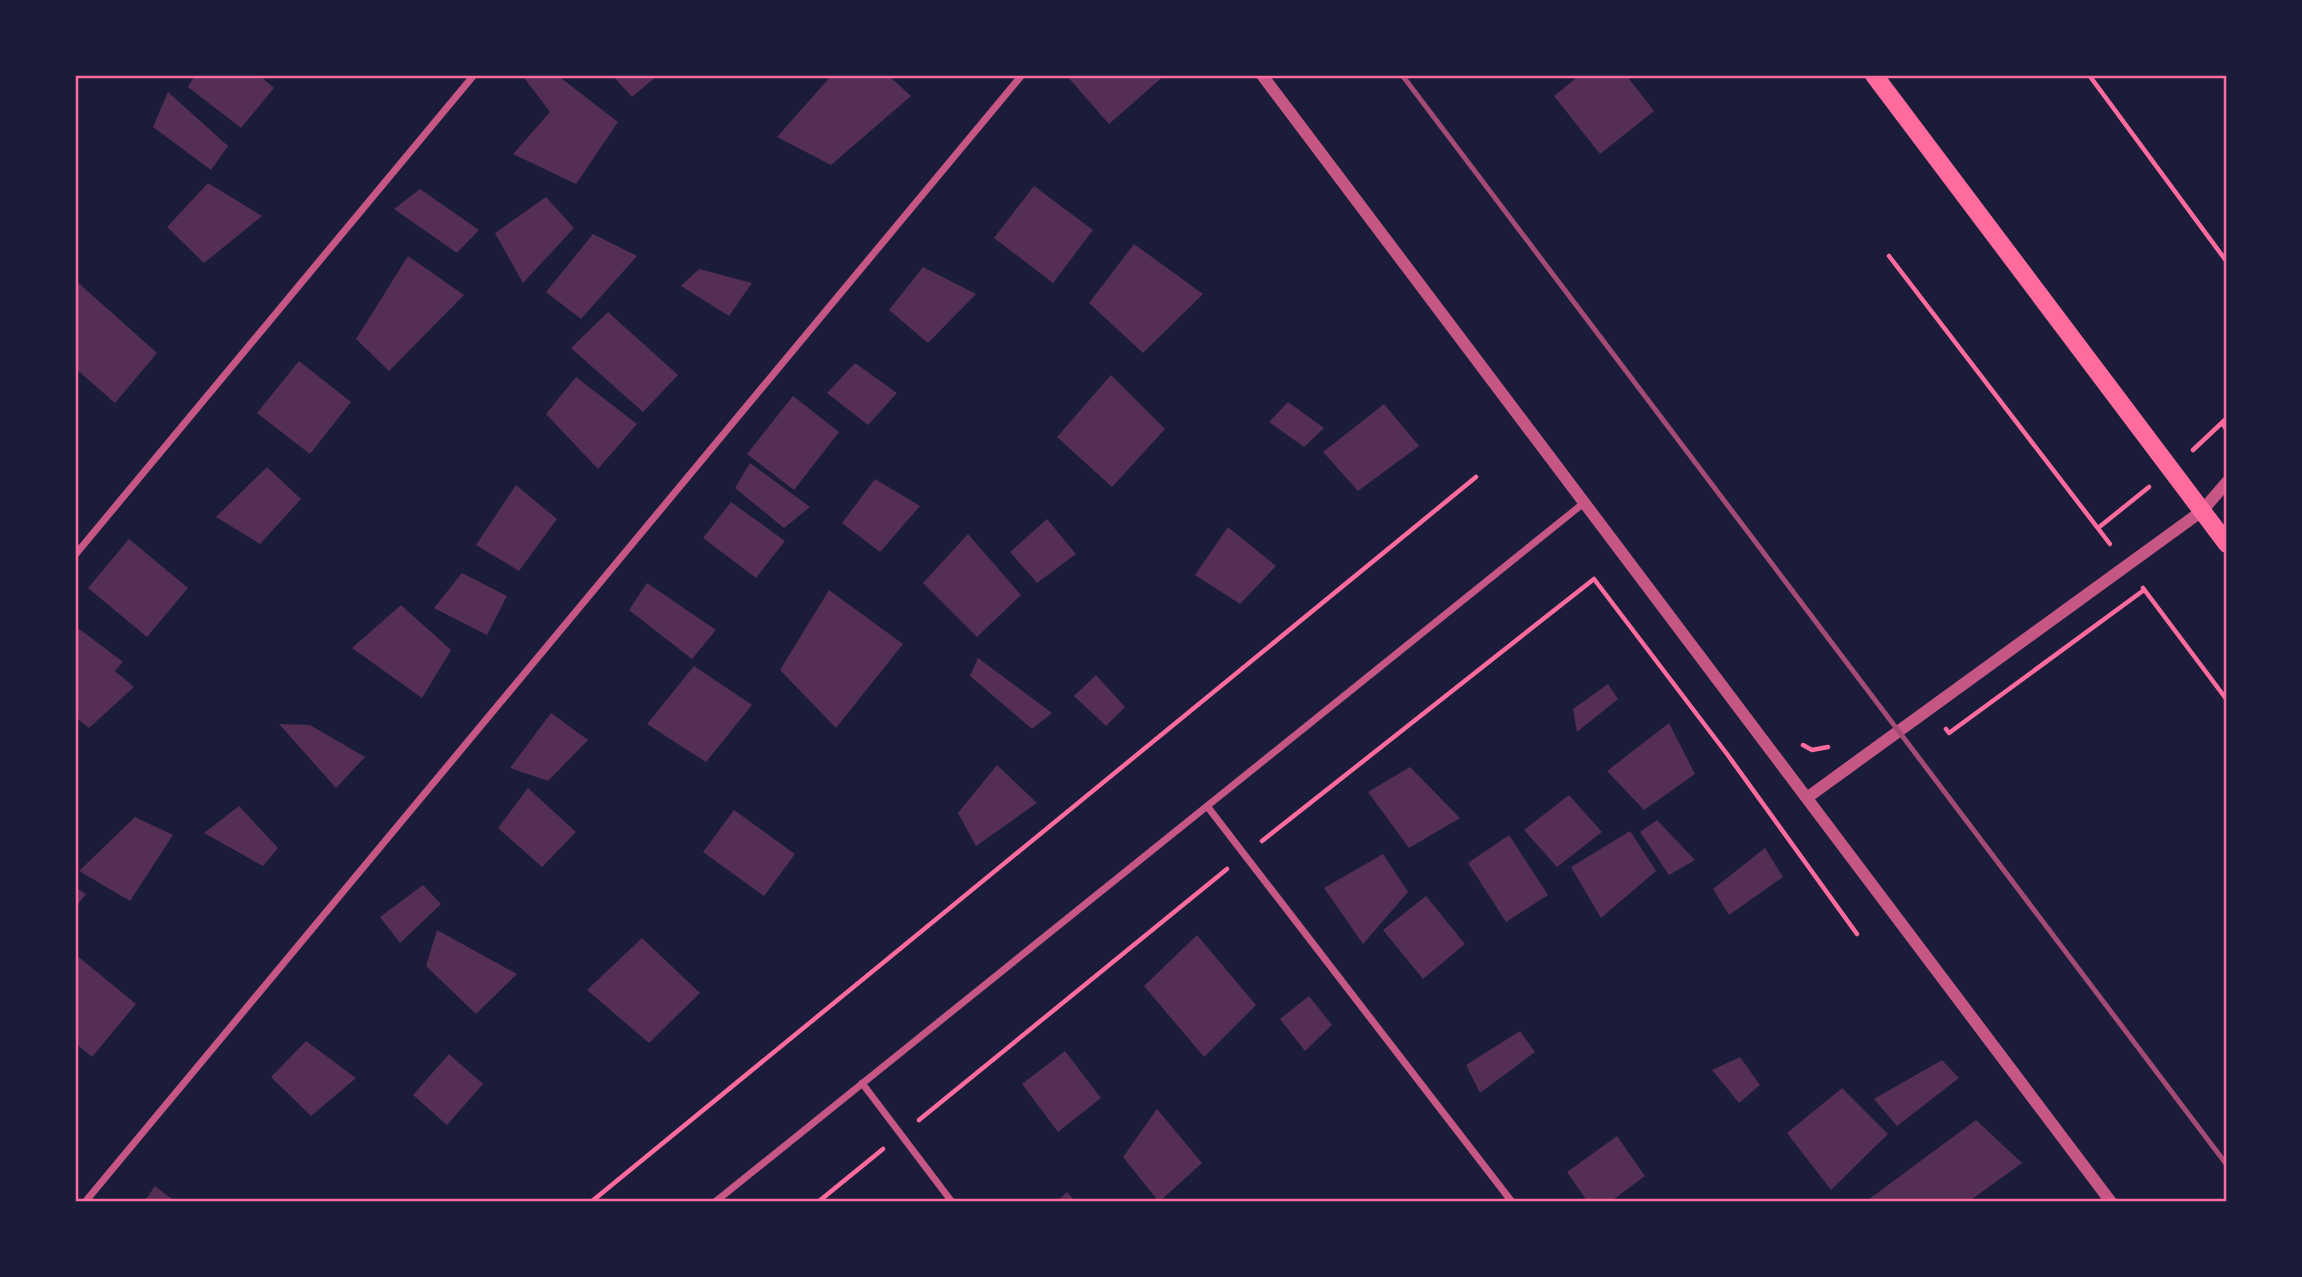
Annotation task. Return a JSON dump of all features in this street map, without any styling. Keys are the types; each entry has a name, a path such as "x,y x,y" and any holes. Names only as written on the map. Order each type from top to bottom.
{"main road":[{"path":"1874,75 2227,544"}],"street":[{"path":"75,555 474,75"},
{"path":"85,1202 1022,75"},
{"path":"1262,75 2111,1202"},
{"path":"1808,797 2202,511 2227,482"},
{"path":"715,1202 1585,502"},
{"path":"1208,806 1512,1202"},
{"path":"862,1083 952,1202"}],"path":[{"path":"2089,75 2227,262"},
{"path":"1889,257 2227,700"},
{"path":"2222,423 2227,430"},
{"path":"591,1202 1476,477"},
{"path":"818,1202 1244,855 1594,579 1727,754 1857,934"}],"building":[{"path":"195,75 259,75 274,88 241,128 188,87"},
{"path":"522,75 557,75 618,122 576,184 513,154 550,112"},
{"path":"612,75 658,75 632,97"},
{"path":"832,75 888,75 911,96 831,165 777,137"},
{"path":"1066,75 1165,75 1109,124"},
{"path":"1580,75 1626,75 1654,111 1600,154 1554,96"},
{"path":"168,92 228,146 211,170 153,127"},
{"path":"208,183 262,216 204,263 167,227"},
{"path":"1034,186 1093,230 1053,283 994,238"},
{"path":"420,189 479,230 457,253 394,209"},
{"path":"546,197 574,228 523,283 495,233"},
{"path":"593,234 637,256 581,319 546,292"},
{"path":"1134,244 1203,294 1143,353 1089,303"},
{"path":"408,256 464,295 389,371 356,339"},
{"path":"923,267 976,294 928,343 889,310"},
{"path":"699,269 752,283 729,316 681,286"},
{"path":"75,280 157,353 115,403 75,368"},
{"path":"608,312 678,375 643,412 571,348"},
{"path":"299,361 351,402 310,454 257,413"},
{"path":"855,363 897,393 868,425 827,393"},
{"path":"1111,375 1165,429 1112,487 1057,437"},
{"path":"576,377 637,424 598,469 546,414"},
{"path":"793,396 839,432 794,490 747,454"},
{"path":"1288,402 1324,428 1304,447 1269,422"},
{"path":"1384,404 1419,446 1358,491 1323,452"},
{"path":"750,463 810,507 784,528 735,488"},
{"path":"267,467 301,499 260,544 216,517"},
{"path":"875,479 920,506 880,552 842,523"},
{"path":"516,485 557,519 519,571 476,545"},
{"path":"731,502 785,541 756,578 703,538"},
{"path":"1047,519 1076,554 1037,583 1010,552"},
{"path":"1228,527 1276,566 1240,604 1195,575"},
{"path":"968,534 1021,595 977,637 923,583"},
{"path":"129,539 188,588 147,637 88,588"},
{"path":"462,573 507,596 487,635 434,608"},
{"path":"647,583 716,630 692,659 629,610"},
{"path":"829,590 903,644 836,728 780,670"},
{"path":"401,605 451,650 422,698 352,648"},
{"path":"78,628 123,662 115,671 134,687 89,728 75,717 75,632"},
{"path":"978,658 1052,713 1032,729 970,676"},
{"path":"694,666 752,705 706,762 647,724"},
{"path":"1096,675 1125,707 1106,726 1074,696"},
{"path":"1608,684 1618,699 1577,732 1573,709"},
{"path":"551,713 588,740 548,781 510,768"},
{"path":"1669,723 1695,774 1644,810 1607,771"},
{"path":"279,724 310,725 365,757 336,788"},
{"path":"997,765 1037,803 976,846 958,813"},
{"path":"1410,767 1460,818 1409,848 1368,792"},
{"path":"528,788 576,832 542,867 498,828"},
{"path":"1569,795 1602,832 1557,867 1524,830"},
{"path":"239,806 278,848 263,866 204,833"},
{"path":"734,810 795,854 764,896 703,852"},
{"path":"135,817 173,835 130,901 79,871"},
{"path":"1657,820 1695,860 1669,875 1640,832"},
{"path":"1630,831 1656,871 1601,918 1571,867"},
{"path":"1509,835 1548,895 1506,922 1468,863"},
{"path":"1765,848 1783,877 1729,915 1713,889"},
{"path":"1383,854 1408,892 1363,944 1324,888"},
{"path":"423,885 441,904 400,943 380,917"},
{"path":"75,887 86,894 75,908"},
{"path":"1426,896 1465,944 1423,979 1383,930"},
{"path":"437,930 517,974 476,1014 426,966"},
{"path":"1197,935 1256,1005 1204,1057 1144,986"},
{"path":"642,938 700,993 649,1043 587,990"},
{"path":"75,954 136,1004 92,1057 75,1043"},
{"path":"1309,996 1332,1025 1305,1051 1280,1019"},
{"path":"1520,1031 1535,1052 1480,1093 1466,1065"},
{"path":"306,1041 356,1078 311,1116 271,1077"},
{"path":"1065,1051 1101,1098 1058,1132 1022,1084"},
{"path":"449,1054 483,1084 447,1125 413,1095"},
{"path":"1740,1057 1760,1085 1739,1103 1712,1070"},
{"path":"1942,1060 1959,1078 1897,1126 1874,1099"},
{"path":"1842,1088 1888,1134 1831,1190 1787,1133"},
{"path":"1157,1109 1202,1163 1159,1202 1123,1157"},
{"path":"1976,1120 2022,1163 1968,1202 1865,1202"},
{"path":"1617,1136 1645,1176 1610,1202 1588,1202 1567,1172"},
{"path":"155,1186 176,1202 144,1202"},
{"path":"1067,1192 1076,1202 1056,1202"}],"railway":[{"path":"1402,75 2227,1165"}]}
